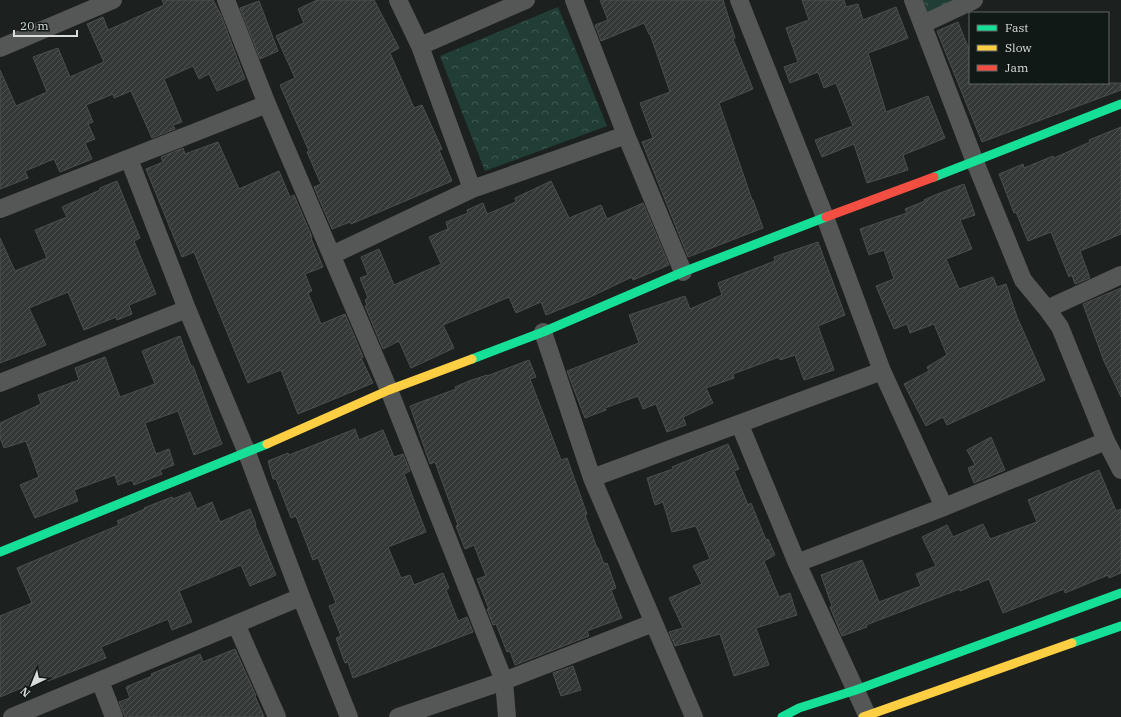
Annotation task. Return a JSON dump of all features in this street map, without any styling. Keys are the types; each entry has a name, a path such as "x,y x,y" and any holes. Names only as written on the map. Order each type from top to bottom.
{"main road":[{"path":"0,552 247,453 389,390 543,332 683,272 825,217 975,162 1121,104"},
{"path":"782,717 799,708 856,690 1121,593"},
{"path":"866,716 1121,626"}],"street":[{"path":"0,48 113,0"},
{"path":"226,0 267,104 389,390 504,681 507,717"},
{"path":"398,0 420,46 472,189"},
{"path":"420,46 526,0"},
{"path":"574,0 626,135 683,272"},
{"path":"739,0 825,217 882,372 944,507"},
{"path":"913,0 975,162 1024,280 1060,327 1106,441 1121,470"},
{"path":"923,24 974,0"},
{"path":"0,209 267,104"},
{"path":"332,255 472,189 626,135"},
{"path":"129,158 187,309 247,453 349,717"},
{"path":"1047,309 1121,275"},
{"path":"0,383 187,309"},
{"path":"543,332 592,478 653,624 694,717"},
{"path":"592,478 882,372"},
{"path":"740,425 798,563 856,690 866,716"},
{"path":"798,563 944,507 1106,441"},
{"path":"12,717 302,597"},
{"path":"236,624 276,717"},
{"path":"398,717 504,681 653,624"},
{"path":"100,681 114,717"}],"green space":[{"path":"922,0 957,0 927,14"},
{"path":"558,7 607,126 485,171 440,56"}],"building":[{"path":"162,0 213,0 221,15 245,79 217,91 209,74 199,79 193,66 164,79 182,122 173,125 175,129 152,138 131,91 114,98 113,94 86,105 93,122 88,124 95,139 85,143 92,159 60,172 54,159 25,171 28,178 0,189 0,70 16,106 47,92 33,57 58,48 70,77 104,62 87,24 103,17 108,30 164,5"},
{"path":"317,0 374,0 399,48 390,53 414,108 422,105 442,149 439,150 452,181 351,224 350,222 332,229 314,187 321,184 307,152 309,151 280,85 295,78 276,36 304,23 298,9"},
{"path":"600,0 723,0 735,38 733,39 753,89 719,103 763,228 688,257 642,142 653,138 640,103 670,92 657,54 650,34 644,23 601,41 595,25 608,20"},
{"path":"802,0 844,0 846,7 858,4 863,20 896,7 908,38 868,53 886,112 928,96 945,138 903,155 908,170 867,183 854,144 822,157 815,140 853,126 836,83 824,88 818,72 790,83 784,67 798,62 786,28 809,20"},
{"path":"259,1 278,51 260,59 240,8"},
{"path":"958,22 969,50 969,84 1121,83 1121,90 982,142 937,31"},
{"path":"1121,127 1121,234 1080,251 1090,278 1075,284 1072,275 1069,277 1051,232 1028,241 1016,212 1014,213 999,174 1023,164 1024,168 1053,156 1054,158 1090,142 1089,140"},
{"path":"218,142 239,189 279,171 290,197 294,195 323,267 305,274 312,291 308,293 321,324 345,314 363,357 361,358 373,383 298,414 281,370 248,383 194,252 182,257 146,169 163,162 161,157 183,148 185,154"},
{"path":"117,181 140,238 134,241 156,294 129,305 132,314 117,320 116,317 84,330 68,292 29,308 46,345 0,363 0,238 15,271 47,258 35,230 67,217 62,207"},
{"path":"551,181 569,218 601,205 607,219 643,203 669,265 633,280 632,277 590,297 546,315 541,302 516,313 509,297 443,325 454,348 411,368 399,341 383,349 365,306 367,305 365,300 368,298 360,278 368,275 361,257 379,249 394,285 441,264 429,237 448,229 446,222 468,213 467,210 483,203 487,214 516,202 515,198"},
{"path":"964,184 975,215 960,220 972,249 946,259 959,289 993,277 997,287 1006,284 1017,317 1045,380 947,425 943,417 926,426 904,384 929,371 927,367 947,355 934,324 910,333 907,324 894,329 876,286 894,279 884,250 869,255 860,229 907,213 905,209"},
{"path":"818,242 845,315 818,326 834,370 804,380 795,355 780,360 779,357 733,374 734,378 706,388 713,403 683,417 686,425 667,432 656,404 643,409 638,396 605,408 606,410 585,418 567,371 639,343 629,315 685,296 690,309 722,295 718,283 775,261 774,257"},
{"path":"1121,288 1121,397 1104,361 1083,304"},
{"path":"180,336 191,366 193,366 222,444 194,455 178,411 145,423 156,454 169,449 174,465 160,470 162,474 134,485 132,480 118,485 115,475 74,490 78,501 35,518 20,485 39,477 26,441 4,448 0,438 0,423 41,404 38,395 79,380 75,368 105,357 120,397 155,384 142,351"},
{"path":"529,360 536,377 530,379 561,460 567,458 587,514 585,515 597,548 604,564 607,563 616,588 611,590 622,618 587,631 589,636 515,665 510,651 507,652 496,624 493,625 487,609 489,609 477,579 486,576 474,545 465,549 456,526 458,525 435,462 430,464 410,406 456,389 455,387 469,381 487,376"},
{"path":"355,429 359,440 383,430 394,457 403,454 410,471 404,474 426,532 388,547 401,578 410,575 414,585 443,573 449,588 446,590 458,621 467,617 473,632 353,678 348,662 345,663 336,638 341,636 329,606 336,603 318,558 313,560 296,516 291,518 276,479 273,479 268,461 288,453 289,455"},
{"path":"991,437 1005,470 974,483 968,468 975,465 967,450"},
{"path":"728,444 739,469 734,471 748,505 751,503 766,540 768,539 775,555 764,561 779,597 790,593 797,615 756,628 769,665 734,676 720,634 675,646 669,632 683,628 669,598 702,584 693,566 710,559 696,526 672,532 663,502 655,505 647,478 673,469 672,467"},
{"path":"1099,470 1116,511 1121,509 1121,573 1109,578 1108,575 1065,593 1064,589 1003,613 989,579 866,625 867,627 842,636 830,607 832,606 821,575 862,560 879,602 921,586 916,574 936,566 922,537 947,525 953,537 983,524 990,539 1037,522 1028,500"},
{"path":"190,492 197,509 212,502 220,522 250,509 256,524 255,525 276,575 250,586 241,565 179,591 192,622 172,630 168,619 101,647 106,658 48,681 46,678 0,697 0,616 32,603 17,568 119,525 117,521 145,509 144,508"},
{"path":"235,649 264,717 125,717 119,702 130,698 126,687 152,676 151,674 200,654 203,662"},
{"path":"573,666 581,690 561,696 553,673"}],"traffic: fast":[{"path":"934,177 1121,104"},
{"path":"472,359 543,332 683,272 826,217"},
{"path":"0,552 267,444"},
{"path":"782,717 799,708 856,690 1121,593"},
{"path":"1072,643 1121,626"}],"traffic: slow":[{"path":"267,444 389,390 472,359"},
{"path":"863,717 1072,643"}],"traffic: jam":[{"path":"826,217 934,177"}]}
